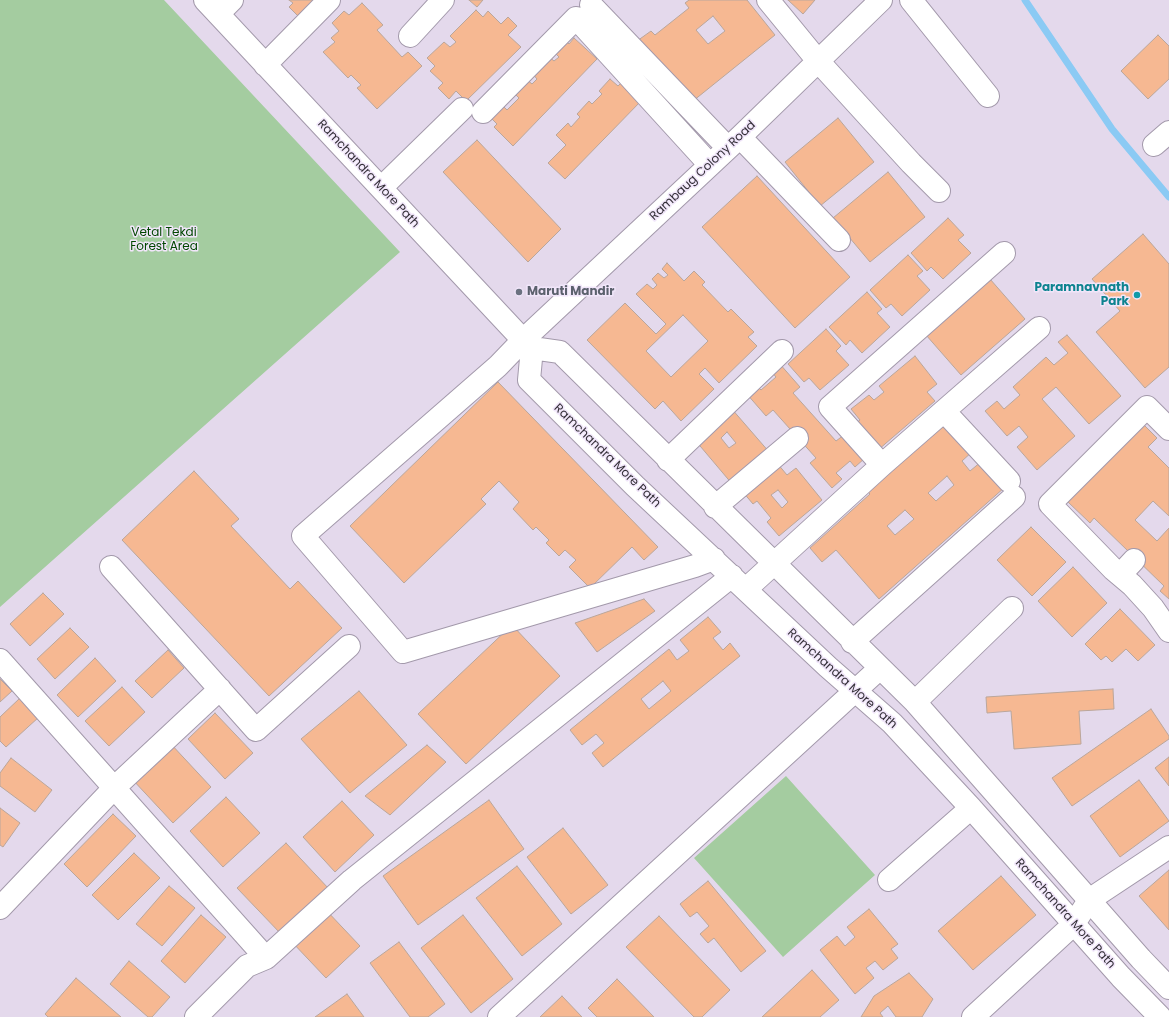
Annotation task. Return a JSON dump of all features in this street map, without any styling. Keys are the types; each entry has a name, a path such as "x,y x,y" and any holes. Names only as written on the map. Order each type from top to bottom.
{"street":[{"path":"265,64 329,0"},
{"path":"410,36 443,0"},
{"path":"768,0 818,61 911,164 939,191"},
{"name":"Rambaug Colony Road","path":"714,559 695,566 403,652 303,536 498,366 527,344 881,0"},
{"path":"911,0 988,96"},
{"name":"Ramchandra More Path","path":"218,5 265,64 527,344 529,380 635,486 892,723 971,808 1121,977 1160,1017"},
{"path":"591,5 839,240"},
{"path":"483,112 576,18 710,165"},
{"path":"381,188 462,108"},
{"path":"882,465 830,407 1004,254"},
{"path":"196,1017 247,966 266,958 352,880 739,583 772,564 882,465 1039,328"},
{"path":"527,344 560,352 772,564 879,669 915,702 1140,959 1169,988"},
{"path":"668,460 782,351"},
{"path":"1169,429 1147,407 1050,504 1127,567 1132,585 1153,608 1169,631"},
{"path":"852,642 1011,489 944,411"},
{"path":"715,507 796,438"},
{"path":"111,567 256,730 349,646"},
{"path":"915,702 1012,608"},
{"path":"0,660 115,787 266,958"},
{"path":"499,1017 879,669"},
{"path":"0,908 115,787 220,689"},
{"path":"889,880 971,808"},
{"path":"973,1017 1074,924 1089,900 1169,847"}],"green space":[{"name":"Vetal Tekdi Forest Area","path":"0,0 164,0 400,252 0,607"},
{"path":"786,776 875,875 783,957 694,858"}],"building":[{"path":"289,0 317,0 304,22 289,7 293,3"},
{"path":"469,0 483,0 477,7"},
{"path":"689,0 747,0 775,35 688,105 637,41 651,31 655,35 689,8 685,3","holes":["713,16 725,31 708,44 696,30"]},
{"path":"788,0 815,0 803,14"},
{"path":"362,3 383,25 377,30 402,57 408,52 422,66 377,109 357,88 361,85 351,75 348,78 323,52 335,42 331,38 339,31 332,23 344,11 349,15"},
{"path":"476,10 483,17 488,11 501,24 508,17 517,26 508,35 521,47 466,101 456,91 449,99 438,88 443,83 430,71 435,66 427,58 444,42 450,47 456,42 450,36"},
{"path":"1158,35 1169,46 1169,79 1148,99 1121,71"},
{"path":"574,38 597,59 513,146 494,127 497,124 491,118 503,106 507,110 519,98 513,92 526,79 532,84 537,79 532,73 548,56 554,61 559,57 553,51 564,39 569,44"},
{"path":"610,79 618,86 623,81 642,100 565,179 548,163 566,145 556,135 568,123 571,127 580,117 577,114 589,101 592,104 602,94 599,91"},
{"path":"838,118 874,162 820,206 785,162"},
{"path":"477,140 561,229 528,262 443,172"},
{"path":"888,172 925,217 870,262 833,218"},
{"path":"757,176 850,277 795,328 702,227"},
{"path":"948,218 964,235 958,240 971,253 943,279 931,267 927,271 911,253"},
{"name":"Paramnavnath Park","path":"1143,234 1169,264 1169,367 1145,388 1096,332 1120,311 1092,279"},
{"path":"908,255 923,271 917,276 930,290 902,316 891,304 886,308 870,290"},
{"path":"667,263 684,281 694,271 705,282 702,285 728,312 731,309 754,332 748,337 757,346 719,383 705,368 699,374 714,389 681,421 663,401 655,409 587,340 625,303 656,334 666,324 636,294 647,284 653,289 657,285 652,279 658,273 664,278 668,275 662,269","holes":["683,315 708,341 671,377 646,351"]},
{"path":"990,279 1025,319 961,375 926,335"},
{"path":"867,292 882,309 877,313 890,327 862,353 850,340 846,345 829,327"},
{"path":"826,329 841,346 836,351 849,365 820,390 809,378 804,382 788,364"},
{"path":"1067,335 1121,396 1089,424 1056,387 1042,399 1075,436 1037,470 1017,447 1028,437 1019,426 1007,436 985,411 997,401 1004,409 1020,395 1013,387 1046,357 1054,365 1068,353 1058,342"},
{"path":"915,356 937,384 927,392 935,401 878,450 856,423 860,420 851,409 869,395 874,400 884,392 879,386"},
{"path":"779,363 800,387 793,393 836,441 844,435 865,458 855,467 850,461 836,473 842,479 832,488 810,463 816,458 773,410 766,416 746,393 756,385 761,390 776,377 771,371"},
{"path":"498,382 658,547 644,560 632,547 590,588 569,567 576,560 565,550 559,556 546,543 549,540 536,527 533,530 513,509 519,502 499,481 481,499 486,504 404,583 350,526"},
{"path":"731,408 770,453 733,485 695,440","holes":["727,432 736,443 729,448 721,438"]},
{"path":"944,418 973,451 962,461 970,471 982,461 1005,487 879,599 836,550 822,562 810,548 870,494 865,489","holes":["947,476 954,485 936,501 928,493","905,510 914,519 895,535 887,526"]},
{"path":"1143,424 1157,438 1148,447 1169,468 1169,516 1153,501 1135,520 1157,541 1169,528 1169,599 1160,591 1164,586 1094,518 1090,523 1068,502"},
{"path":"777,463 787,475 796,468 822,500 779,536 767,522 771,518 757,501 753,504 742,491"},
{"path":"194,471 239,519 231,526 290,589 298,581 342,628 269,696 122,540"},
{"path":"778,490 788,502 782,508 771,495"},
{"path":"1031,527 1066,562 1032,596 997,560"},
{"path":"1073,567 1107,603 1072,637 1038,601"},
{"path":"43,593 64,614 30,646 10,624"},
{"path":"644,599 655,611 597,652 575,623"},
{"path":"1120,609 1155,645 1138,661 1126,649 1112,662 1106,656 1101,660 1085,644"},
{"path":"708,617 721,632 713,638 723,650 730,643 740,656 603,767 592,753 604,743 596,734 582,745 570,730 669,649 677,660 689,651 680,640","holes":["663,681 671,691 649,709 641,699"]},
{"path":"512,625 560,676 466,764 418,714"},
{"path":"70,628 89,647 55,679 37,659"},
{"path":"168,650 184,668 152,698 135,681"},
{"path":"95,658 116,681 78,717 57,695"},
{"path":"0,679 12,691 0,702"},
{"path":"122,687 145,712 109,746 85,721"},
{"path":"1113,689 1114,709 1079,711 1081,744 1014,749 1011,711 987,713 986,697"},
{"path":"359,691 407,745 350,793 301,739"},
{"path":"20,698 39,717 6,747 0,741 0,717"},
{"path":"1151,709 1169,736 1169,739 1072,806 1052,778"},
{"path":"215,713 253,753 225,779 188,739"},
{"path":"170,743 211,787 173,823 132,779"},
{"path":"427,745 446,762 390,815 365,796"},
{"path":"1169,757 1169,786 1155,768"},
{"path":"11,758 52,790 35,812 0,786 0,773"},
{"path":"1139,780 1169,821 1120,857 1090,816"},
{"path":"226,797 260,833 223,867 190,831"},
{"path":"489,800 524,849 418,925 383,876"},
{"path":"342,801 374,835 335,872 303,837"},
{"path":"0,808 20,823 3,847 0,845"},
{"path":"113,814 136,836 87,887 64,864"},
{"path":"563,828 608,885 571,914 527,857"},
{"path":"286,843 329,889 281,934 237,888"},
{"path":"134,853 160,878 118,920 92,895"},
{"path":"517,866 562,924 522,956 476,898"},
{"path":"1169,870 1169,930 1139,896"},
{"path":"1001,876 1036,915 973,970 938,931"},
{"path":"708,881 766,951 741,972 714,938 708,943 700,934 709,926 697,912 690,917 680,904"},
{"path":"169,886 195,908 162,946 136,924"},
{"path":"325,909 360,946 326,978 291,941"},
{"path":"869,909 898,944 891,949 898,958 883,970 875,961 866,968 874,978 855,994 820,950 837,936 845,946 855,937 847,927"},
{"path":"201,915 226,937 185,983 161,961"},
{"path":"463,915 513,979 471,1013 421,948"},
{"path":"659,916 730,990 702,1017 694,1017 626,947"},
{"path":"399,942 445,1004 428,1017 410,1017 370,963"},
{"path":"129,961 170,997 152,1017 148,1017 110,984"},
{"path":"812,970 839,1000 820,1017 762,1017"},
{"path":"909,973 933,999 922,1017 896,1017 888,1006 880,1013 883,1017 861,1017 874,996"},
{"path":"76,978 121,1017 48,1017 45,1014"},
{"path":"617,979 654,1017 597,1017 588,1008"},
{"path":"347,994 364,1017 315,1017"},
{"path":"562,996 582,1017 540,1017"}],"waterway":[{"path":"1025,0 1112,129 1169,197"}],"place":[{"name":"Maruti Mandir","path":"519,292"},
{"name":"Paramnavnath Park","path":"1137,295"}]}
